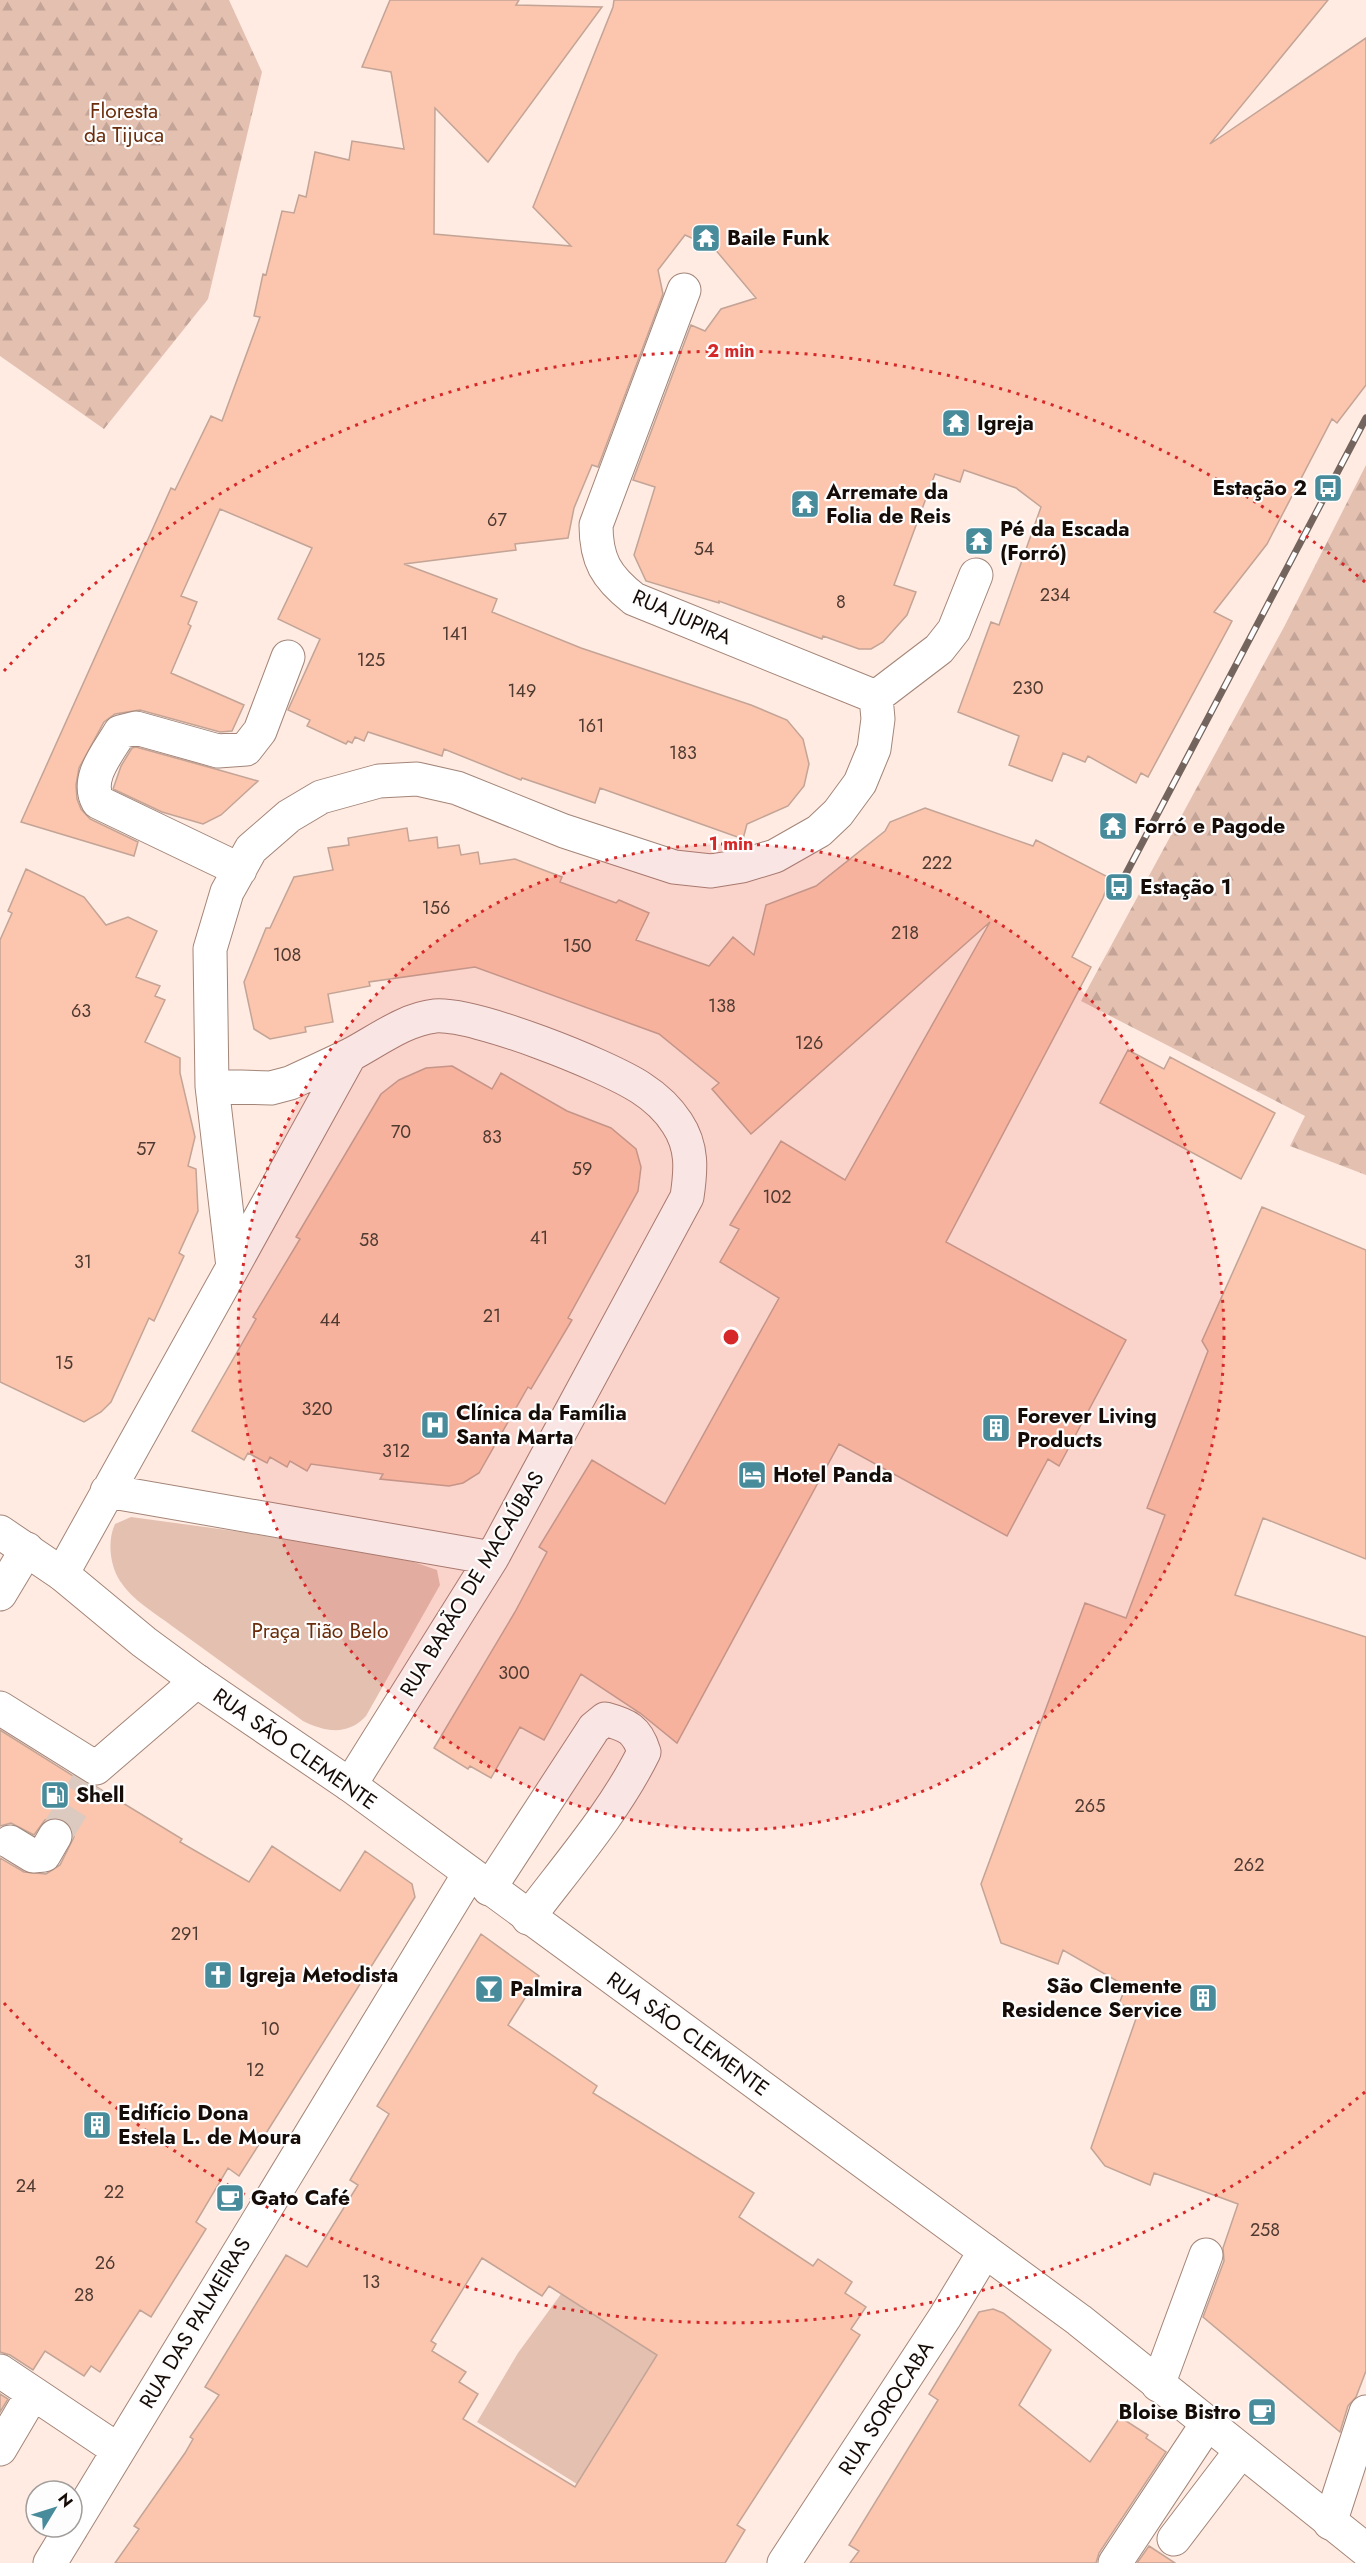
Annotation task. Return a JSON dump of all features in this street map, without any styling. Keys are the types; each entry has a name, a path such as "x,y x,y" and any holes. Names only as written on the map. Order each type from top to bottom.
{"street":[{"name":"RUA JUPIRA","path":"684,290 596,525 596,547 605,570 617,585 634,599 876,697"},
{"path":"233,1267 212,1086 210,949 227,892 251,849 268,833 321,797 379,780 417,779 457,789 564,831 674,867 711,871 742,866 774,856 819,831 838,813 860,783 874,749 878,719 876,697 939,649 954,630 976,575"},
{"path":"240,870 98,802 92,792 94,778 120,732 136,728 218,751 246,749 261,731 288,657"},
{"name":"RUA BARÃO DE MACAÚBAS","path":"212,1086 271,1088 290,1083 412,1022 436,1016 454,1018 523,1036 603,1067 642,1088 662,1104 685,1138 692,1166 687,1197 492,1558 350,1785"},
{"path":"62,1574 350,1055"},
{"path":"107,1491 492,1558"},
{"name":"RUA SÃO CLEMENTE","path":"0,1532 62,1574 144,1642 197,1681 350,1785 528,1918 985,2251 1366,2550"},
{"path":"0,1594 27,1549"},
{"path":"0,1708 92,1775 197,1681"},
{"name":"RUA DAS PALMEIRAS","path":"84,2507 479,1882 594,1728 605,1719 624,1725 639,1737 644,1752 580,1849 528,1918"},
{"path":"10,1842 33,1856 44,1855 55,1836"},
{"name":"RUA SOROCABA","path":"784,2563 945,2318 985,2251"},
{"path":"1158,2385 1206,2255"},
{"path":"0,2371 118,2450"},
{"path":"0,2449 33,2393"},
{"path":"1330,2523 1366,2412"},
{"path":"1115,2563 1208,2424"},
{"path":"1174,2539 1241,2451"},
{"name":"RUA DAS PALMEIRAS","path":"50,2563 65,2539"}],"green space":[{"name":"Floresta da Tijuca","path":"0,0 229,0 262,72 208,299 104,429 0,356"},
{"path":"1366,465 1366,1175 1290,1146 1305,1116 1081,1001 1284,627"},
{"name":"Praça Tião Belo","path":"131,1517 242,1532 411,1561 437,1570 440,1585 366,1716 352,1727 328,1730 303,1721 151,1611 125,1588 112,1561 110,1546 115,1524"},
{"path":"561,2294 657,2355 577,2484 477,2422 518,2353"}],"building":[{"path":"390,0 519,0 516,5 602,7 488,162 435,108 434,234 571,246 533,207 614,0 1328,0 1210,144 1366,38 1366,385 1337,423 1332,419 1267,544 1214,612 1232,621 1148,777 1141,773 1136,783 1088,756 1085,762 1063,753 1052,781 1009,765 1019,736 958,712 991,622 999,625 1041,507 1016,488 964,470 960,482 935,474 894,585 916,592 907,615 883,642 871,649 859,649 823,636 822,639 719,601 719,603 646,581 634,555 655,487 633,480 691,325 705,331 721,309 756,298 714,248 685,235 658,270 663,294 598,467 592,465 574,508 568,538 515,544 516,550 404,564 497,599 492,612 581,648 751,705 787,720 803,739 809,764 804,786 788,806 747,824 743,839 600,788 595,803 522,778 521,780 444,749 442,756 368,732 364,741 355,737 352,743 348,741 346,744 307,726 310,720 288,710 320,639 278,619 312,548 220,509 181,596 197,602 188,624 191,626 171,673 244,705 232,731 220,732 140,710 115,714 104,722 79,768 76,785 77,799 81,809 90,819 138,842 134,856 21,822 171,488 175,490 211,416 222,421 260,317 254,316 263,274 266,275 282,211 294,213 299,195 306,197 315,152 349,160 352,141 404,149 391,72 362,67"},
{"path":"136,747 258,781 221,815 203,824 162,812 113,789 121,766 132,748"},
{"path":"925,808 1033,846 1036,840 1110,878 1103,898 1072,957 1091,967 946,1242 1126,1340 1059,1466 1048,1459 1007,1536 839,1444 677,1743 640,1713 581,1674 544,1740 520,1727 491,1778 470,1766 468,1769 434,1748 515,1612 547,1552 539,1547 592,1460 665,1504 779,1298 720,1262 739,1229 730,1225 781,1141 845,1180 990,922 751,1134 712,1089 719,1083 659,1034 475,967 369,982 370,986 328,994 333,1022 305,1027 306,1032 270,1039 254,1029 244,982 266,928 270,928 294,877 333,870 328,848 349,845 348,838 407,828 409,841 437,837 438,848 459,845 461,855 478,852 480,864 515,859 562,877 560,882 616,903 619,900 649,913 636,940 709,966 733,937 754,955 766,905 816,886 885,831 890,822"},
{"path":"26,869 84,897 106,925 128,917 157,931 136,977 160,986 155,996 165,1000 145,1042 180,1058 180,1073 195,1137 188,1166 196,1169 198,1211 179,1253 184,1256 154,1321 149,1318 111,1402 101,1412 84,1422 0,1382 0,940 12,913 8,911"},
{"path":"1128,1050 1164,1069 1170,1057 1275,1113 1241,1179 1100,1103"},
{"path":"452,1066 492,1089 501,1073 567,1111 611,1128 636,1149 641,1167 638,1191 568,1318 572,1320 531,1389 528,1387 479,1473 463,1483 449,1486 380,1479 383,1474 311,1464 307,1471 290,1461 287,1467 270,1457 267,1463 248,1453 244,1460 192,1431 256,1319 253,1317 300,1239 296,1237 381,1094 399,1080 426,1068"},
{"path":"1262,1207 1366,1250 1366,1559 1263,1518 1235,1595 1366,1637 1366,2371 1356,2397 1348,2406 1340,2432 1203,2317 1224,2261 1223,2248 1238,2204 1154,2173 1150,2185 1105,2166 1091,2148 1139,2010 1119,2004 1126,1986 1063,1950 1058,1964 1001,1943 981,1884 1085,1603 1126,1618 1165,1515 1147,1508 1208,1351 1202,1341"},
{"path":"0,1730 86,1784 95,1786 182,1839 180,1842 249,1882 272,1846 340,1891 365,1851 412,1884 415,1897 239,2176 228,2168 196,2222 206,2229 151,2317 140,2310 100,2372 91,2366 84,2376 45,2351 33,2370 10,2355 0,2352 0,1858 24,1872 46,1874 60,1865 74,1837 71,1826 56,1817 45,1820 34,1835 11,1823 0,1826"},
{"path":"481,1934 539,1976 508,2025 597,2086 593,2093 754,2193 739,2217 813,2266 818,2259 852,2282 845,2293 866,2307 851,2329 860,2335 737,2525 745,2530 725,2563 115,2563 139,2529 134,2526 185,2453 193,2439 190,2437 219,2395 205,2387 286,2255 307,2267 358,2185 350,2180 389,2114 377,2106","holes":["482,2258 542,2296 549,2286 657,2355 575,2487 463,2419 478,2394 459,2382 466,2372 432,2351 436,2344 431,2341"]},
{"path":"993,2309 1003,2313 1051,2350 1019,2405 1090,2462 1120,2417 1148,2435 1146,2438 1166,2452 1099,2553 1096,2563 850,2563 859,2551 849,2545 938,2400 929,2394 979,2312"},
{"path":"0,2394 8,2399 0,2412"},
{"path":"1149,2546 1175,2563 1137,2563"}],"tunnel":[{"path":"55,1836 88,1782"}],"railway":[{"path":"1119,887 1366,418"}],"place":[{"name":"Baile Funk","path":"706,238"},
{"name":"Igreja","path":"956,423"},
{"name":"Estação 2","path":"1328,488"},
{"name":"Arremate da Folia de Reis","path":"805,504"},
{"name":"Pé da Escada (Forró)","path":"979,541"},
{"name":"Forró e Pagode","path":"1113,826"},
{"name":"Estação 1","path":"1119,887"},
{"name":"Clínica da Família Santa Marta","path":"435,1425"},
{"name":"Forever Living Products","path":"996,1428"},
{"name":"Hotel Panda","path":"752,1475"},
{"name":"Shell","path":"55,1795"},
{"name":"Igreja Metodista","path":"218,1975"},
{"name":"Palmira","path":"489,1989"},
{"name":"São Clemente Residence Service","path":"1203,1998"},
{"name":"Edifício Dona Estela L. de Moura","path":"97,2125"},
{"name":"Gato Café","path":"230,2198"},
{"name":"Bloise Bistro","path":"1262,2412"}]}
